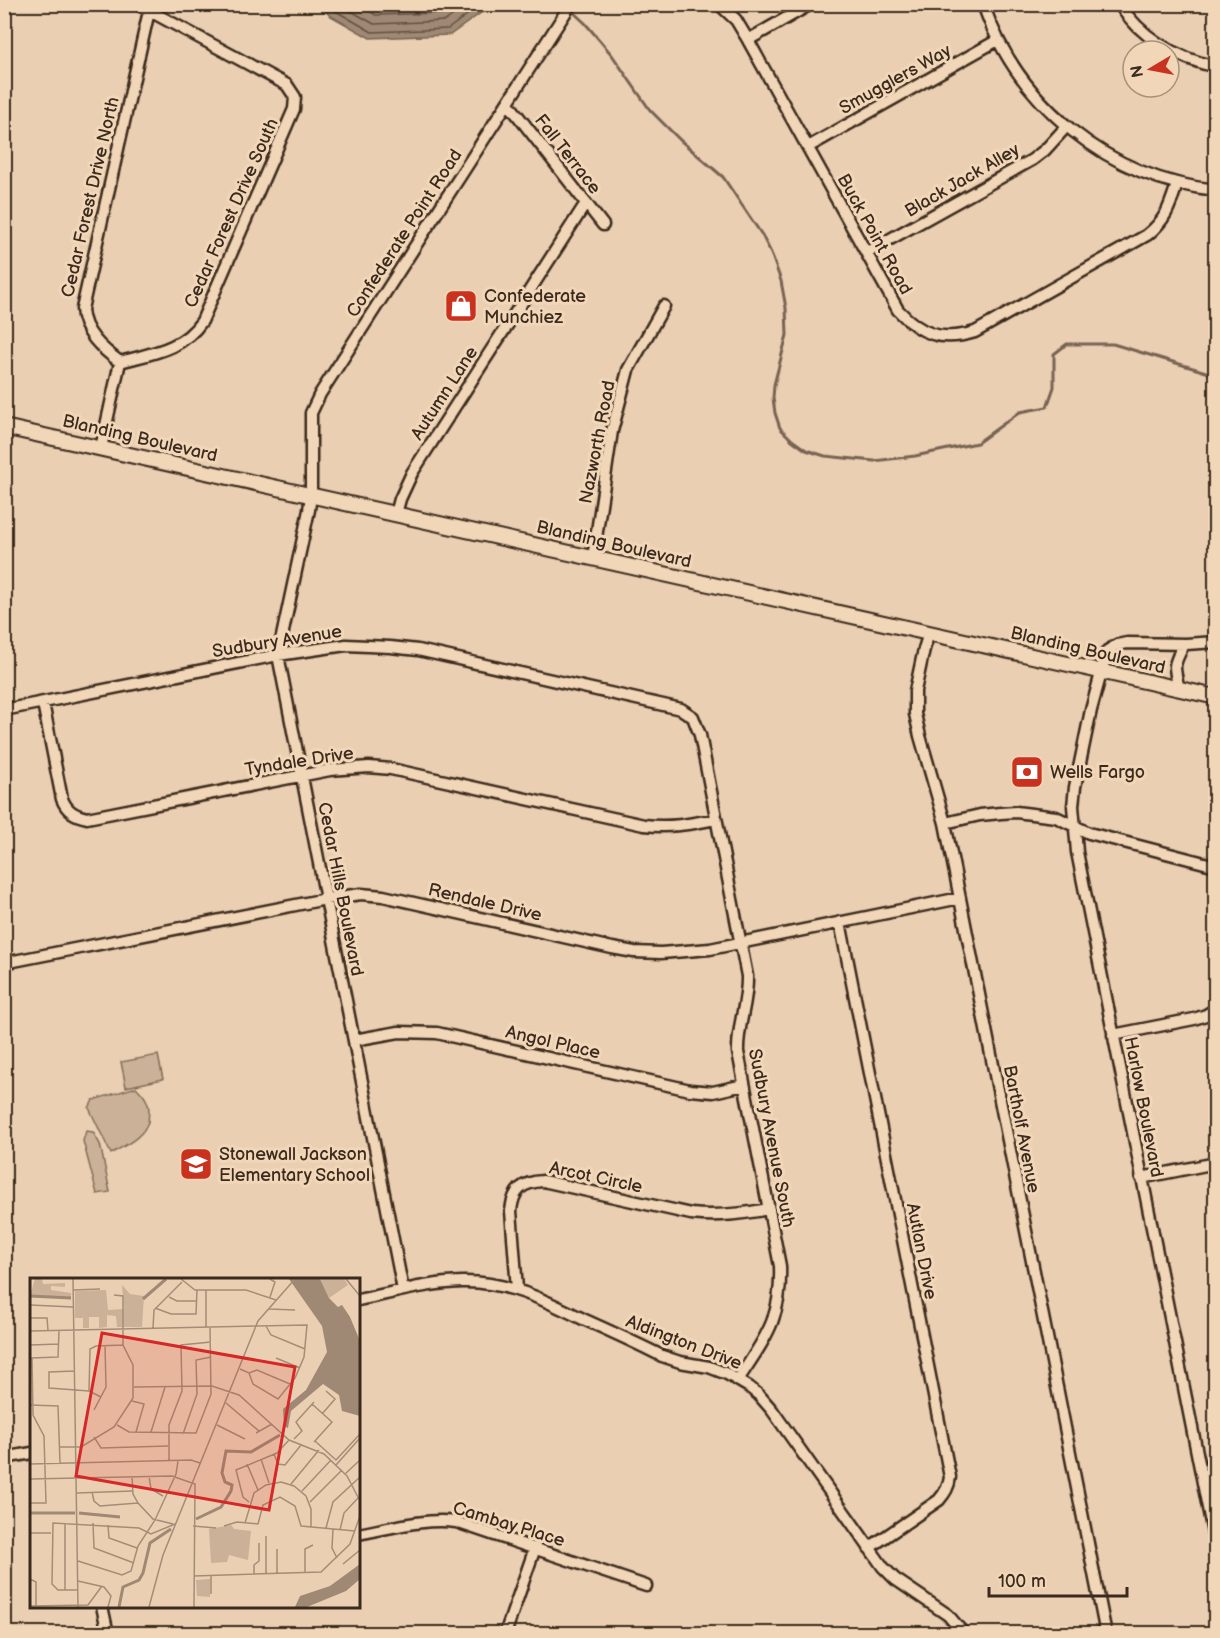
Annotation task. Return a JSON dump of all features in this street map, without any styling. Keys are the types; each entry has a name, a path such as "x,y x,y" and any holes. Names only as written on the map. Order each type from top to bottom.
{"main road":[{"name":"Blanding Boulevard","path":"4,427 1215,697"}],"street":[{"path":"137,4 149,11"},
{"name":"Confederate Point Road","path":"311,495 311,413 320,394 571,4"},
{"name":"Buck Point Road","path":"719,4 736,20 748,40 898,310 920,329 933,335 949,338 975,332 1147,236 1164,218 1177,184"},
{"path":"748,40 812,4"},
{"path":"983,4 998,40 1024,83 1066,127 1100,151 1125,164 1177,184 1215,190"},
{"path":"1119,4 1138,28 1158,44 1181,57 1215,67"},
{"name":"Cedar Forest Drive South","path":"120,362 174,346 195,331 202,321 294,109 295,97 287,85 149,11"},
{"name":"Cedar Forest Drive North","path":"120,362 109,354 90,333 82,318 82,309 149,11"},
{"name":"Smugglers Way","path":"808,147 998,40"},
{"name":"Fall Terrace","path":"508,103 603,225"},
{"name":"Black Jack Alley","path":"867,252 1025,164 1045,150 1066,127"},
{"name":"Autumn Lane","path":"396,514 412,473 586,203"},
{"name":"Nazworth Road","path":"593,558 612,431 628,370 664,306"},
{"path":"101,448 120,362"},
{"name":"Cedar Hills Boulevard","path":"311,495 278,655 403,1290"},
{"name":"Bartholf Avenue","path":"929,633 915,691 915,714 945,823 1106,1634"},
{"name":"Harlow Boulevard","path":"1215,642 1127,643 1117,645 1107,651 1091,710 1073,807 1077,852 1215,1548"},
{"path":"1179,689 1174,669 1184,644"},
{"name":"Sudbury Avenue","path":"4,710 278,655 346,645 418,650 681,709 693,717"},
{"name":"Tyndale Drive","path":"43,703 62,799 70,812 87,818 301,775 369,767 391,769 644,825 680,826 716,819"},
{"name":"Sudbury Avenue South","path":"693,717 700,735 747,976 748,991 739,1029 738,1052 780,1266 781,1287 774,1321 738,1380"},
{"path":"945,823 980,815 1016,813 1056,817 1089,833 1215,866"},
{"name":"Rendale Drive","path":"4,963 326,898 361,894 383,896 634,952 661,953 686,952 741,942 960,898"},
{"name":"Autlan Drive","path":"840,922 950,1477 949,1485 939,1500 869,1548"},
{"path":"1113,1035 1194,1019 1206,1015 1215,1008"},
{"name":"Angol Place","path":"354,1041 399,1032 437,1033 690,1090 713,1092 744,1085"},
{"path":"1141,1178 1215,1163"},
{"name":"Arcot Circle","path":"517,1289 511,1211 512,1199 517,1190 525,1184 543,1181 691,1214 732,1215 769,1209"},
{"name":"Aldington Drive","path":"360,1300 403,1290 464,1282 517,1289 662,1356 680,1362 710,1367 738,1380 759,1395 772,1410 882,1567 895,1579 948,1615 964,1634"},
{"path":"4,1458 30,1452"},
{"name":"Cambay Place","path":"360,1534 421,1522 439,1520 456,1522 646,1586"},
{"path":"505,1634 534,1548"},
{"path":"102,1608 108,1634"}],"shaded area":[{"path":"158,1055 163,1079 126,1087 121,1062"},
{"path":"136,1087 147,1101 148,1122 142,1133 111,1154 89,1108 93,1100"},
{"path":"86,1131 93,1132 100,1144 110,1192 97,1194 83,1141"}],"water":[{"path":"321,5 492,5 450,35 370,38 329,15"}],"waterway":[{"path":"571,10 612,55 650,110 680,140 723,177 762,235 781,281 786,308 787,335 774,385 775,413 780,428 806,450 825,456 874,461 915,456 977,443 1020,412 1047,407 1054,387 1054,354 1067,344 1113,344 1216,375"}],"place":[{"name":"Confederate Munchiez","path":"461,306"},
{"name":"Wells Fargo","path":"1027,772"},
{"name":"Stonewall Jackson Elementary School","path":"196,1164"}]}
